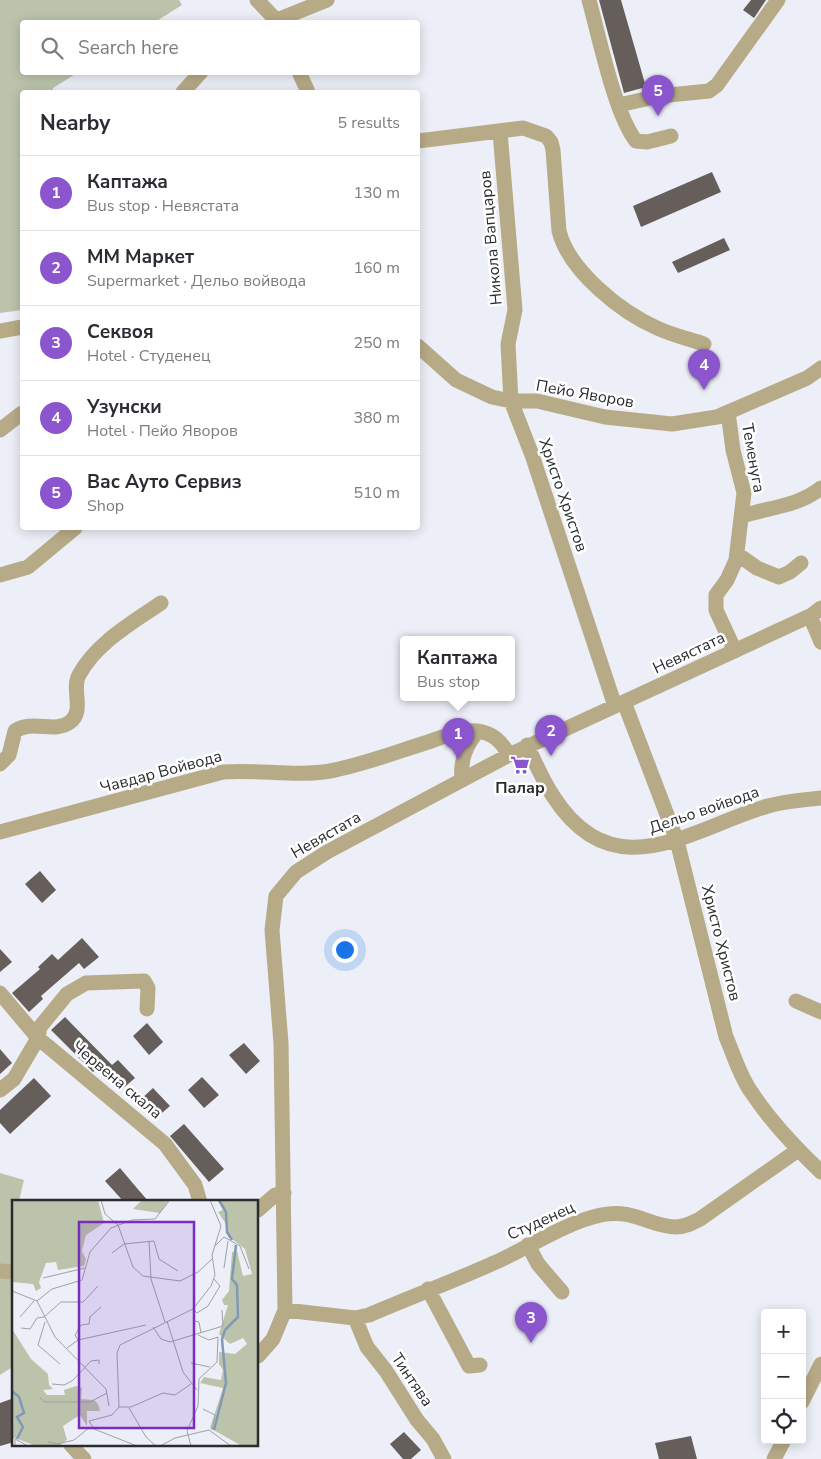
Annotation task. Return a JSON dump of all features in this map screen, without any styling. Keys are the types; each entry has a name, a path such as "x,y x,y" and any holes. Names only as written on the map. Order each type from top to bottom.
{"street":[{"path":"257,0 273,20"},
{"path":"280,20 327,0"},
{"path":"588,0 619,105 630,134 636,141 647,142 671,136"},
{"path":"619,105 659,96 709,91 718,85 778,0"},
{"path":"185,90 198,75"},
{"path":"300,75 307,90"},
{"path":"420,141 523,128 537,131 546,136 551,142 561,242 572,260 587,277 632,314 658,328 704,344"},
{"name":"Никола Вапцаров","path":"500,132 515,310 508,344 511,401"},
{"path":"0,331 20,327"},
{"path":"420,348 456,380 492,397 511,401"},
{"name":"Пейо Яворов","path":"511,401 537,401 605,417 672,424 702,420 728,412 807,378 821,368"},
{"name":"Христо Христов","path":"511,401 532,455 619,704 677,841 726,1037 751,1093 798,1150 821,1172"},
{"name":"Теменуга","path":"728,412 733,450 744,494 737,554 727,580 716,595 716,610 734,651"},
{"path":"0,430 20,415"},
{"path":"742,516 796,504 821,488"},
{"path":"0,575 28,567 73,530"},
{"path":"737,554 757,568 779,577 790,572 801,563"},
{"path":"0,764 9,754 15,731 24,725 54,727 69,723 77,712 78,677 103,644 161,603"},
{"path":"815,612 821,642"},
{"name":"Невястата","path":"259,1355 272,1339 285,1310 281,1043 272,930 276,896 296,872 328,852 527,745 815,612"},
{"path":"462,780 462,757 470,740 478,731 492,735 502,743 509,755"},
{"name":"Чавдар Войвода","path":"0,832 223,772 251,770 328,771 360,764 457,733 478,731"},
{"name":"Дельо войвода","path":"527,745 553,797 582,829 606,842 632,848 650,848 677,841 768,806 821,798"},
{"path":"0,1090 14,1079 38,1038 40,1027 67,994 86,983 144,981 148,988 147,1009"},
{"name":"Червена скала","path":"0,993 38,1038 165,1144 195,1185 199,1200"},
{"path":"796,1001 821,1012"},
{"name":"Студенец","path":"285,1310 355,1318 369,1314 497,1262 528,1245 598,1215 615,1212 632,1214 674,1227 687,1225 700,1219 798,1150"},
{"path":"259,1209 275,1195 284,1193"},
{"path":"528,1245 538,1264 562,1292"},
{"path":"428,1289 469,1366 480,1365"},
{"name":"Тинтява","path":"355,1318 367,1347 386,1371 417,1420 433,1439 444,1459"},
{"path":"804,1399 821,1364"},
{"path":"774,1459 782,1444"}],"green space":[{"path":"0,0 179,0 182,5 158,20 20,20 20,75 74,75 53,88 53,90 20,90 20,310 0,313"},
{"path":"0,1173 24,1180 19,1200 12,1200 12,1369 11,1368 0,1375"}],"building":[{"path":"599,0 621,0 646,87 624,93"},
{"path":"751,0 766,0 754,18 743,10"},
{"path":"712,172 721,192 641,227 633,206"},
{"path":"724,238 730,250 678,273 672,262"},
{"path":"40,871 56,890 42,903 25,884"},
{"path":"82,938 99,957 84,969 79,963 41,996 43,999 29,1012 12,993 40,969 38,967 52,954 58,960"},
{"path":"0,949 12,962 0,972"},
{"path":"65,1017 112,1065 118,1060 135,1078 120,1091 99,1067 93,1072 51,1030"},
{"path":"147,1023 163,1042 149,1055 133,1036"},
{"path":"244,1043 260,1061 246,1074 229,1055"},
{"path":"0,1049 12,1063 0,1074"},
{"path":"202,1077 219,1095 204,1108 188,1090"},
{"path":"34,1078 51,1096 10,1134 0,1123 0,1110"},
{"path":"153,1088 170,1106 155,1119 139,1101"},
{"path":"184,1124 224,1169 209,1182 170,1136"},
{"path":"120,1168 147,1200 122,1200 105,1181"},
{"path":"12,1399 12,1443 0,1446 0,1403"},
{"path":"404,1432 421,1450 411,1459 403,1459 390,1444"},
{"path":"691,1436 697,1459 659,1459 655,1443"}],"place":[{"name":"Вас Ауто Сервиз","path":"658,116"},
{"name":"Узунски","path":"704,390"},
{"name":"ММ Маркет","path":"551,756"},
{"name":"Каптажа","path":"458,759"},
{"name":"Палар","path":"520,765"},
{"name":"Секвоя","path":"531,1343"}]}
